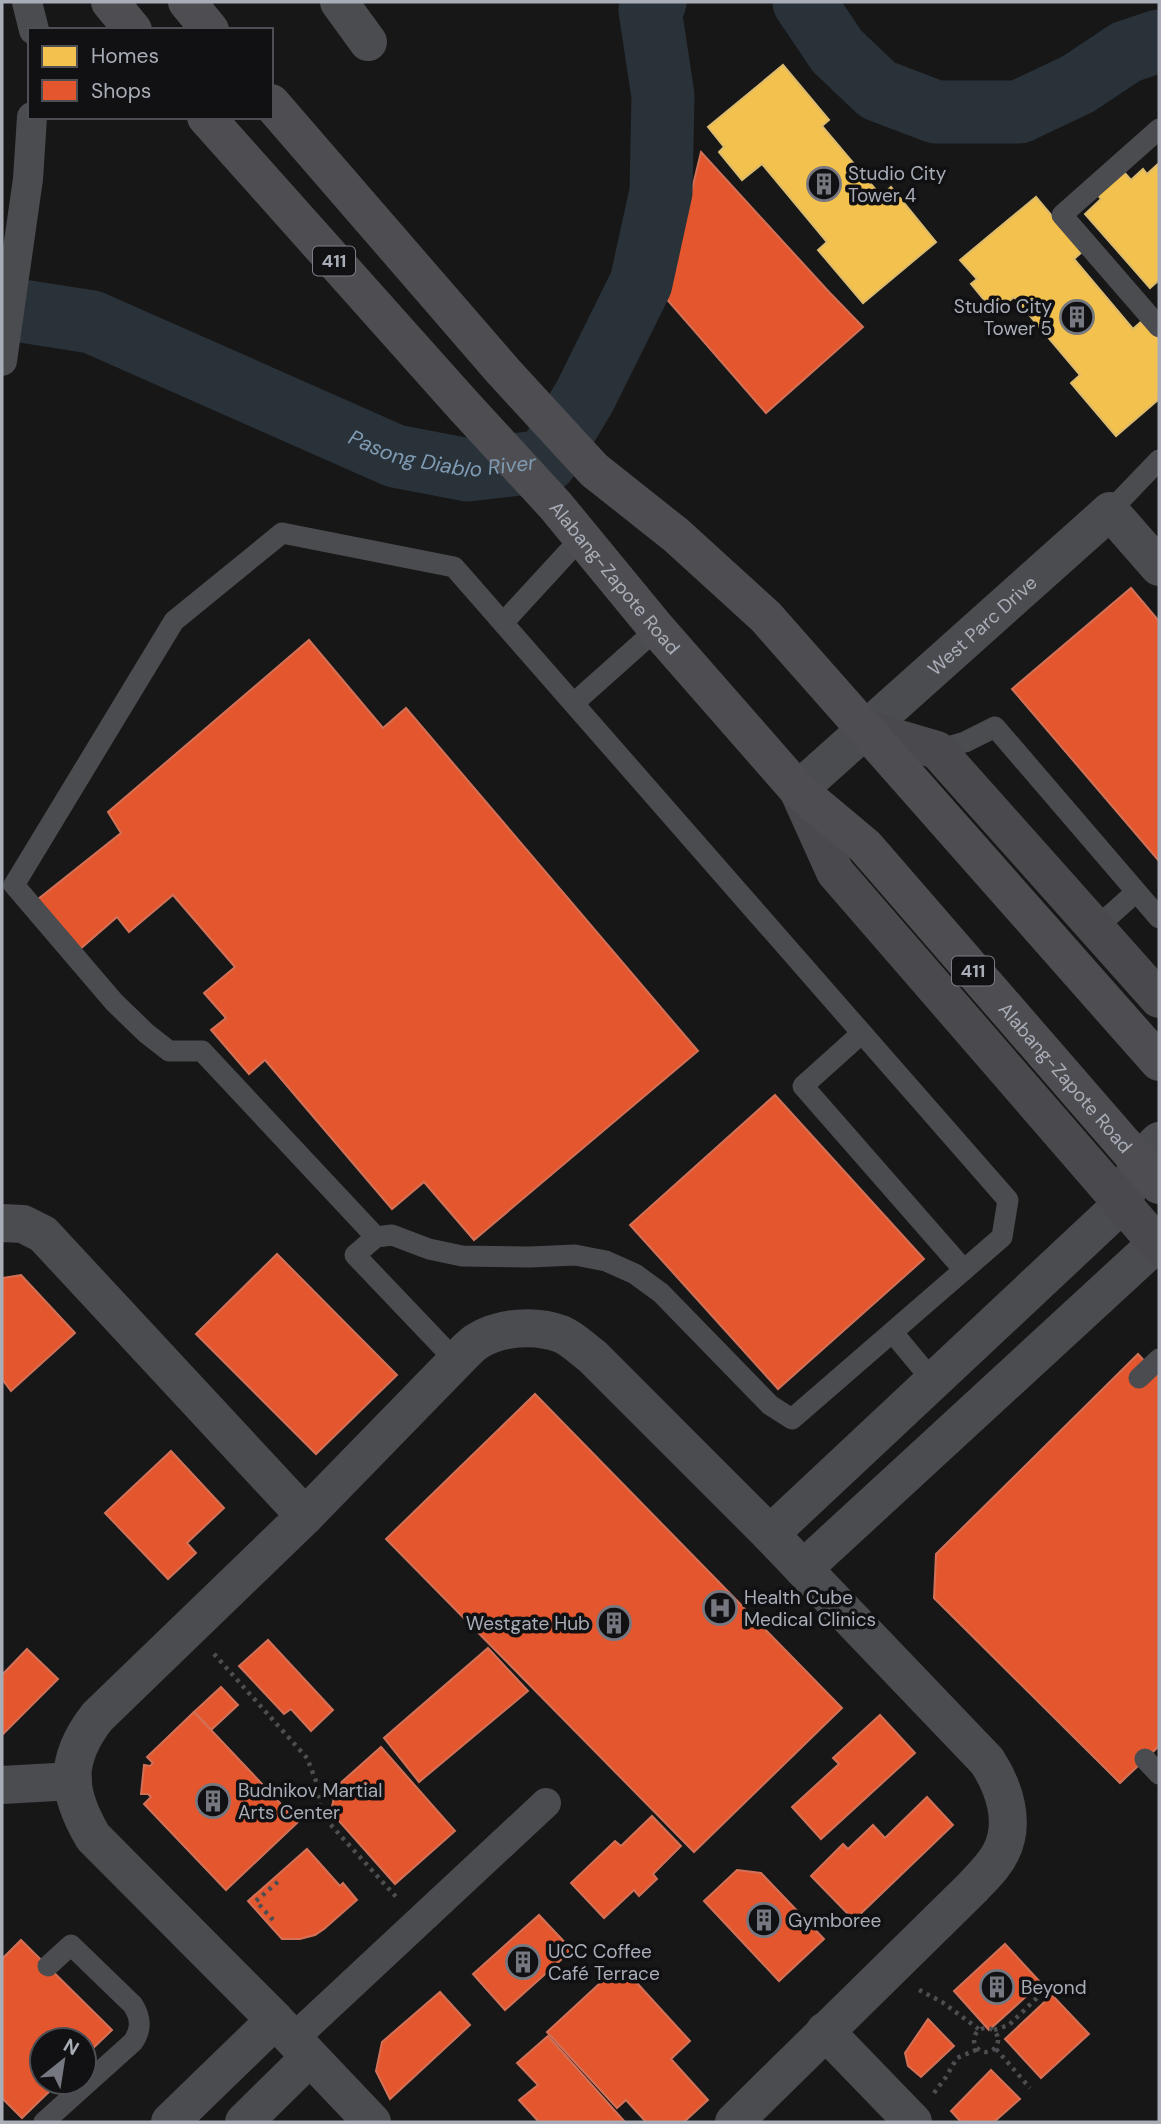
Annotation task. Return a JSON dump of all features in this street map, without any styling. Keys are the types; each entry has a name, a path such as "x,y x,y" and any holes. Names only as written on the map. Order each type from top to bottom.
{"highway":[{"path":"110,2 131,28"},
{"path":"187,2 208,28"},
{"path":"273,105 503,371 594,470 676,535 766,617 1159,1062"},
{"name":"Alabang-Zapote Road","path":"208,119 555,505 657,629 798,790 865,846 1152,1162"}],"main road":[{"path":"865,729 937,750 1159,999"},
{"name":"Alabang-Zapote Road","path":"798,790 835,872 1123,1203"},
{"name":"411","path":"1123,1203 1158,1242"}],"street":[{"path":"27,2 34,28"},
{"path":"339,2 368,41"},
{"path":"2,361 28,179 32,119"},
{"path":"1110,511 1159,567"},
{"name":"West Parc Drive","path":"798,790 1110,511"},
{"path":"770,1534 1123,1203 1152,1162"},
{"path":"2,1223 23,1224 43,1234 305,1516"},
{"path":"803,1569 1158,1242"},
{"path":"372,2122 93,1837 75,1797 74,1759 82,1735 97,1717 305,1516 456,1361 476,1343 492,1335 507,1330 524,1329 561,1334 592,1356 770,1534 987,1761 1005,1795 1007,1834 1002,1851 973,1887 734,2122"},
{"path":"2,1785 73,1781"},
{"path":"170,2122 293,2039 546,1804"},
{"path":"825,2031 910,2120"},
{"path":"244,2122 293,2039"}],"lane":[{"path":"1159,129 1062,215 1159,327"},
{"path":"1110,511 1159,460"},
{"path":"376,1237 202,1051 169,1051 114,1002 14,885 174,621 282,533 454,566 1008,1200 1002,1237 792,1419 770,1405 660,1293 635,1274 606,1261 575,1255 462,1256 429,1249 392,1235 376,1237 355,1255 456,1361"},
{"path":"503,623 582,537"},
{"path":"575,703 657,629"},
{"path":"937,750 995,727 1159,918"},
{"path":"1097,927 1136,892"},
{"path":"862,1032 803,1086 964,1270"},
{"path":"893,1333 933,1381"},
{"path":"1139,1378 1159,1359"},
{"path":"44,2122 132,2042 141,2023 133,2005 71,1945 48,1966"}],"path":[{"path":"189,1627 307,1758 318,1786 320,1813 419,1923"},
{"path":"273,1920 256,1901 281,1879"},
{"path":"886,1973 942,2003 980,2030"},
{"path":"993,2031 1009,2025 1044,1991"},
{"path":"910,2120 934,2093 957,2058 978,2049 989,2052 996,2049 999,2041 996,2033 986,2028 980,2030 974,2039 978,2049"},
{"path":"996,2049 1030,2088"}],"building: Homes":[{"name":"Studio City Tower 4","path":"783,65 829,120 822,126 881,196 891,187 936,242 863,303 818,250 827,242 762,164 742,180 719,152 724,147 708,127"},
{"path":"1159,163 1159,280 1150,288 1085,214 1101,199 1097,194 1123,171 1131,180 1143,169 1147,174"},
{"name":"Studio City Tower 5","path":"1036,197 1082,252 1074,259 1133,329 1143,320 1159,339 1159,399 1116,436 1071,383 1080,375 1014,297 995,313 971,284 977,279 960,260"}],"building: Shops":[{"path":"701,152 863,327 766,413 664,296 676,267 679,243"},
{"path":"1131,588 1159,621 1159,861 1012,689"},
{"path":"309,640 383,728 406,708 698,1051 474,1240 424,1182 392,1209 265,1060 249,1074 211,1030 226,1018 204,993 235,967 173,895 129,932 117,917 79,950 37,900 121,833 108,812"},
{"path":"775,1095 924,1259 778,1389 630,1225"},
{"path":"277,1254 397,1375 316,1454 196,1334"},
{"path":"21,1275 75,1333 11,1391 2,1379 2,1278"},
{"path":"1138,1354 1159,1377 1159,1746 1120,1783 934,1598 936,1554"},
{"name":"Westgate Hub","path":"535,1394 842,1708 694,1852 386,1539"},
{"path":"171,1451 224,1508 187,1543 196,1553 168,1579 105,1513"},
{"path":"268,1640 333,1710 311,1731 291,1709 284,1714 239,1666"},
{"path":"488,1648 528,1691 419,1782 384,1738"},
{"path":"27,1649 58,1679 2,1735 2,1675"},
{"path":"221,1687 238,1705 211,1730 194,1712"},
{"name":"Budnikov Martial Arts Center","path":"194,1712 298,1822 226,1890 144,1804 151,1797 141,1794 144,1765 150,1766 153,1763 147,1757"},
{"path":"880,1715 915,1753 821,1839 792,1807 839,1764 833,1758"},
{"path":"381,1747 455,1831 395,1884 331,1812 336,1787"},
{"path":"927,1797 953,1825 854,1920 811,1876 843,1844 848,1849 873,1825 885,1838"},
{"path":"652,1816 681,1846 653,1874 657,1879 639,1896 634,1890 604,1918 571,1883 615,1841 621,1846"},
{"path":"307,1849 340,1886 343,1883 357,1900 315,1935 300,1939 282,1939 248,1901"},
{"name":"Gymboree","path":"737,1870 761,1873 824,1939 779,1981 704,1901"},
{"name":"UCC Coffee Café Terrace","path":"539,1915 572,1950 505,2010 473,1974"},
{"path":"21,1940 112,2030 98,2044 98,2026 28,2026 28,2096 45,2096 22,2118 2,2098 2,1959"},
{"name":"Beyond","path":"1005,1944 1041,1983 989,2030 954,1991"},
{"path":"626,1971 690,2041 671,2059 708,2100 684,2122 646,2122 626,2100 617,2108 547,2032 611,1973"},
{"path":"440,1992 470,2025 390,2099 376,2071 382,2042"},
{"path":"1052,1995 1089,2034 1041,2078 1005,2039"},
{"path":"928,2019 954,2046 921,2077 908,2066 905,2053"},
{"path":"548,2036 625,2122 539,2122 519,2100 538,2085 517,2063"},
{"path":"991,2070 1020,2099 994,2122 961,2122 951,2111"}],"waterway":[{"name":"Pasong Diablo River","path":"2,308 92,322 395,456 468,470 546,461 585,396 641,283 661,192 663,96 650,10 655,2"},
{"name":"Pasong Diablo River","path":"804,2 837,51 878,90 936,112 1019,112 1078,84 1126,52 1159,41"}],"place":[{"name":"Studio City Tower 4","path":"824,184"},
{"name":"Studio City Tower 5","path":"1077,317"},
{"name":"Health Cube Medical Clinics","path":"720,1608"},
{"name":"Westgate Hub","path":"614,1623"},
{"name":"Budnikov Martial Arts Center","path":"213,1801"},
{"name":"Gymboree","path":"764,1920"},
{"name":"UCC Coffee Café Terrace","path":"523,1962"},
{"name":"Beyond","path":"997,1987"}]}
